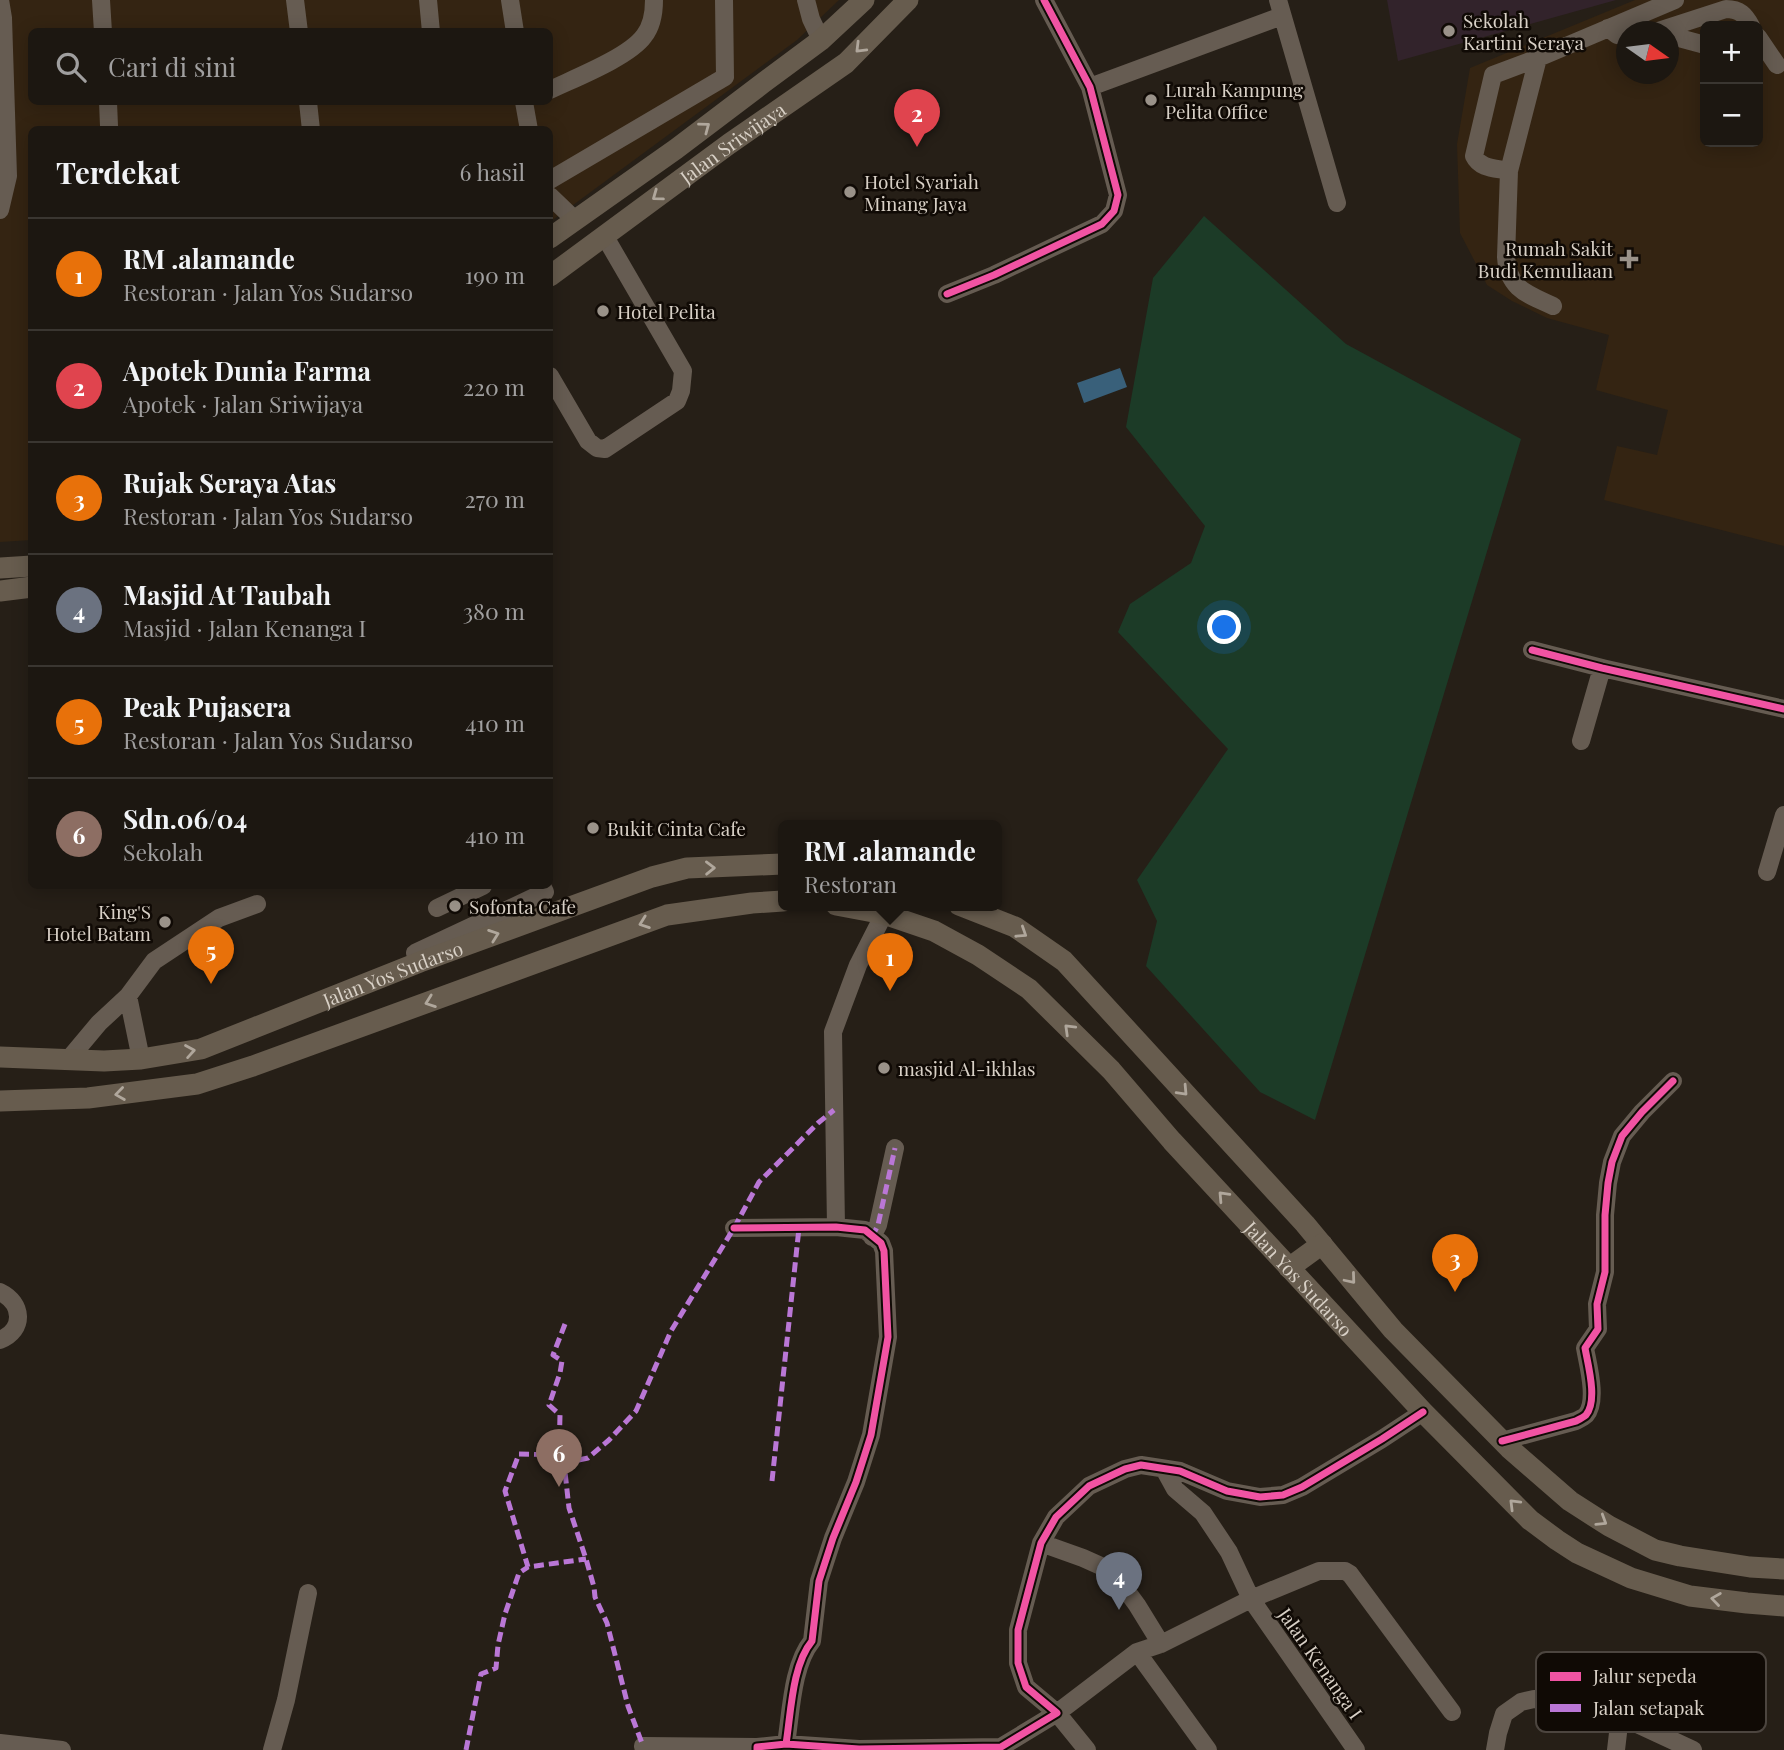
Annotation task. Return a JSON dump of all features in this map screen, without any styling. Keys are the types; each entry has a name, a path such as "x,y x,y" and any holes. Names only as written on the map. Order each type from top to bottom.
{"main road":[{"name":"Jalan Sriwijaya","path":"553,235 676,149 821,40 864,0"},
{"name":"Jalan Sriwijaya","path":"553,274 729,144 846,63 908,0"},
{"path":"756,88 781,108"},
{"path":"0,568 28,566"},
{"path":"0,591 28,588"},
{"name":"Jalan Yos Sudarso","path":"0,1057 104,1061 141,1059 201,1049 420,962 652,877 687,868 778,864"},
{"name":"Jalan Yos Sudarso","path":"0,1101 88,1098 197,1084 667,915 778,901"},
{"name":"Jalan Yos Sudarso","path":"868,911 934,932 978,955 1029,989 1111,1070 1172,1141 1423,1412 1530,1520 1577,1553 1631,1578 1690,1595 1784,1606"},
{"name":"Jalan Yos Sudarso","path":"974,911 1015,928 1064,961 1305,1224 1393,1330 1502,1441 1570,1501 1654,1550 1750,1567 1784,1569"},
{"path":"1289,1268 1322,1244"}],"street":[{"path":"0,0 3,18 8,176 0,210"},
{"path":"101,0 103,28"},
{"path":"295,0 298,28"},
{"path":"428,0 431,28"},
{"path":"510,0 514,28"},
{"path":"553,89 626,53 644,37 650,26 654,0"},
{"path":"724,0 725,77"},
{"path":"806,0 821,40"},
{"path":"947,294 1102,225 1114,211 1118,195 1090,87 1044,0"},
{"path":"1509,171 1481,165 1474,156 1493,75 1675,0"},
{"path":"1090,87 1280,8 1337,203"},
{"path":"1679,24 1726,9 1740,12 1747,21"},
{"path":"1608,28 1616,33"},
{"path":"1679,38 1700,44"},
{"path":"1763,44 1780,67"},
{"path":"1538,58 1509,171 1507,267 1510,277 1520,290 1553,306"},
{"path":"1763,62 1780,67"},
{"path":"725,77 756,88"},
{"path":"553,178 725,77"},
{"path":"108,105 109,126"},
{"path":"308,105 311,126"},
{"path":"525,105 528,126"},
{"path":"553,199 575,220"},
{"path":"553,381 588,441 597,448 605,449 677,401 681,391 683,371 604,235"},
{"path":"1532,650 1784,709"},
{"path":"1581,741 1602,668"},
{"path":"1767,872 1784,815"},
{"path":"437,908 478,889"},
{"path":"420,962 415,953 545,892 544,889"},
{"path":"68,1060 99,1023 128,996 154,961 219,918 257,904"},
{"path":"836,1227 833,1032 858,965 884,914"},
{"path":"128,996 141,1059"},
{"path":"1502,1441 1576,1421 1585,1416 1591,1407 1590,1374 1585,1348 1598,1329 1597,1304 1605,1272 1605,1215 1612,1162 1622,1136 1673,1081"},
{"path":"872,1237 878,1225 895,1148"},
{"path":"734,1228 836,1227 865,1230 881,1243 884,1251 888,1337 871,1435 820,1581 812,1642 798,1666 786,1744"},
{"path":"0,1292 8,1296 18,1311 16,1327 11,1334 0,1340"},
{"path":"1087,1750 1057,1713 1026,1687 1018,1663 1018,1630 1041,1543 1055,1517 1088,1486 1125,1469 1141,1465 1180,1471 1227,1490 1260,1497 1283,1495 1302,1487 1423,1412"},
{"name":"Jalan Kenanga I","path":"1164,1469 1175,1489 1203,1513 1229,1552 1251,1600 1356,1750"},
{"path":"1041,1543 1112,1571 1161,1644"},
{"path":"644,1750 643,1746 757,1748 786,1744 859,1750 1001,1748 1057,1713 1137,1652 1161,1644 1251,1600 1319,1571 1345,1571 1350,1574 1452,1712"},
{"path":"272,1750 286,1700 308,1593"},
{"path":"1137,1652 1208,1750"},
{"path":"1495,1750 1497,1733 1504,1714 1521,1702 1536,1699"},
{"path":"1616,1750 1618,1732"},
{"path":"1654,1732 1693,1750"},
{"path":"0,1743 62,1750"}],"shaded area":[{"path":"0,0 839,0 797,40 553,220 553,126 28,126 28,540 0,542"},
{"name":"Sekolah Kartini Seraya","path":"1387,0 1616,0 1398,61"},
{"name":"Rumah Sakit Budi Kemuliaan","path":"1635,0 1784,0 1784,546 1604,500 1617,446 1657,455 1668,410 1596,390 1609,335 1547,318 1487,285 1460,233 1457,144 1470,68"}],"green space":[{"path":"1204,216 1346,344 1521,439 1315,1120 1260,1092 1146,966 1157,921 1137,880 1228,749 1118,632 1130,604 1191,563 1205,526 1126,427 1153,278"}],"water":[{"path":"1120,368 1127,387 1084,403 1077,383"}],"marked path":[{"path":"564,1463 588,1458 636,1411 671,1331 759,1182 834,1110"},
{"path":"872,1237 878,1225 895,1148"},
{"path":"772,1481 799,1228"},
{"path":"565,1324 553,1355 562,1361 549,1405 560,1415 559,1455 564,1463 569,1508 595,1597 607,1623 628,1706 643,1746"},
{"path":"559,1455 519,1454 505,1491 528,1567 586,1559"},
{"path":"466,1750 481,1674 496,1668 505,1614 519,1573 528,1567"}],"cycle path":[{"path":"947,294 1102,224 1114,211 1118,195 1090,87 1044,0"},
{"path":"1532,650 1784,709"},
{"path":"1502,1441 1576,1421 1590,1409 1591,1383 1585,1348 1598,1329 1597,1304 1605,1272 1605,1215 1612,1162 1622,1136 1673,1081"},
{"path":"734,1228 836,1227 865,1230 881,1243 884,1251 888,1337 871,1435 819,1581 812,1641 805,1651 796,1676 786,1744"},
{"path":"757,1750 757,1747 786,1744 859,1749 1001,1747 1057,1713 1026,1687 1018,1663 1018,1630 1041,1543 1056,1517 1089,1486 1125,1469 1141,1465 1180,1471 1227,1491 1260,1497 1283,1495 1302,1487 1423,1412"}],"place":[{"name":"Sekolah Kartini Seraya","path":"1449,31"},
{"name":"Lurah Kampung Pelita Office","path":"1151,100"},
{"name":"Apotek Dunia Farma","path":"917,147"},
{"name":"Hotel Syariah Minang Jaya","path":"850,192"},
{"name":"Rumah Sakit Budi Kemuliaan","path":"1629,259"},
{"name":"Hotel Pelita","path":"603,311"},
{"name":"Bukit Cinta Cafe","path":"593,828"},
{"name":"Sofonta Cafe","path":"455,906"},
{"name":"King'S Hotel Batam","path":"165,922"},
{"name":"Peak Pujasera","path":"211,984"},
{"name":"RM .alamande","path":"890,991"},
{"name":"masjid Al-ikhlas","path":"884,1068"},
{"name":"Rujak Seraya Atas","path":"1455,1292"},
{"name":"Sdn.06/04","path":"559,1487"},
{"name":"Masjid At Taubah","path":"1119,1610"}]}
